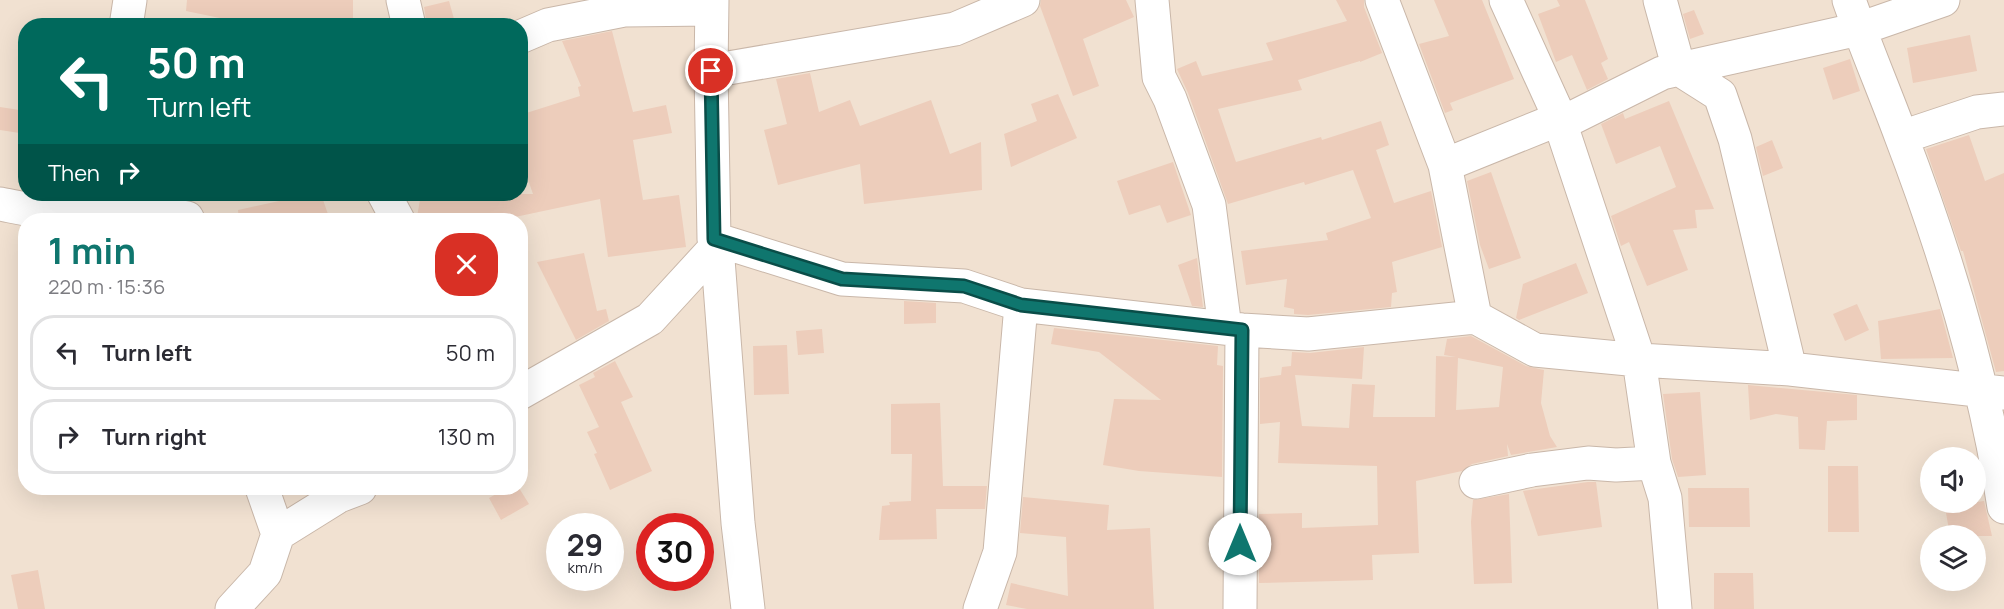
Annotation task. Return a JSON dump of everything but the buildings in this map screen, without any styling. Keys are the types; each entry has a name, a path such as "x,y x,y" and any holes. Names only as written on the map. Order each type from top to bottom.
{"street":[{"path":"127,18 130,0"},
{"path":"403,0 407,18"},
{"path":"711,71 955,29 1023,0"},
{"path":"1152,0 1159,77 1170,99 1209,205 1234,329 1240,609"},
{"path":"1382,0 1445,165 1475,317"},
{"path":"1506,0 1561,121 1639,360 1654,463 1665,498 1675,609"},
{"path":"1660,0 1679,69 1720,95 1736,139 1790,369"},
{"path":"1445,165 1561,121 1662,73 1854,14 1943,0"},
{"path":"528,34 548,25 624,10 711,4 716,242 738,523 748,609"},
{"path":"1854,14 1902,137 1993,392 1998,470 2004,507"},
{"path":"1902,137 1977,112 2004,109"},
{"path":"0,204 38,212 80,205 157,213"},
{"path":"716,242 842,279 964,286 1021,305 1234,329 1308,334 1475,317 1535,350 1639,360 1790,369 1993,392"},
{"path":"528,388 650,319 716,242"},
{"path":"980,609 1000,552 1021,305"},
{"path":"1476,482 1532,470 1588,463 1616,465 1654,463"},
{"path":"232,609 265,573 278,534 264,495"},
{"path":"278,534 341,495"}],"shaded area":[{"path":"0,0 2004,0 2004,609 0,609"}],"route":[{"path":"711,71 714,239 842,279 964,286 1021,305 1242,330 1240,544"}]}
